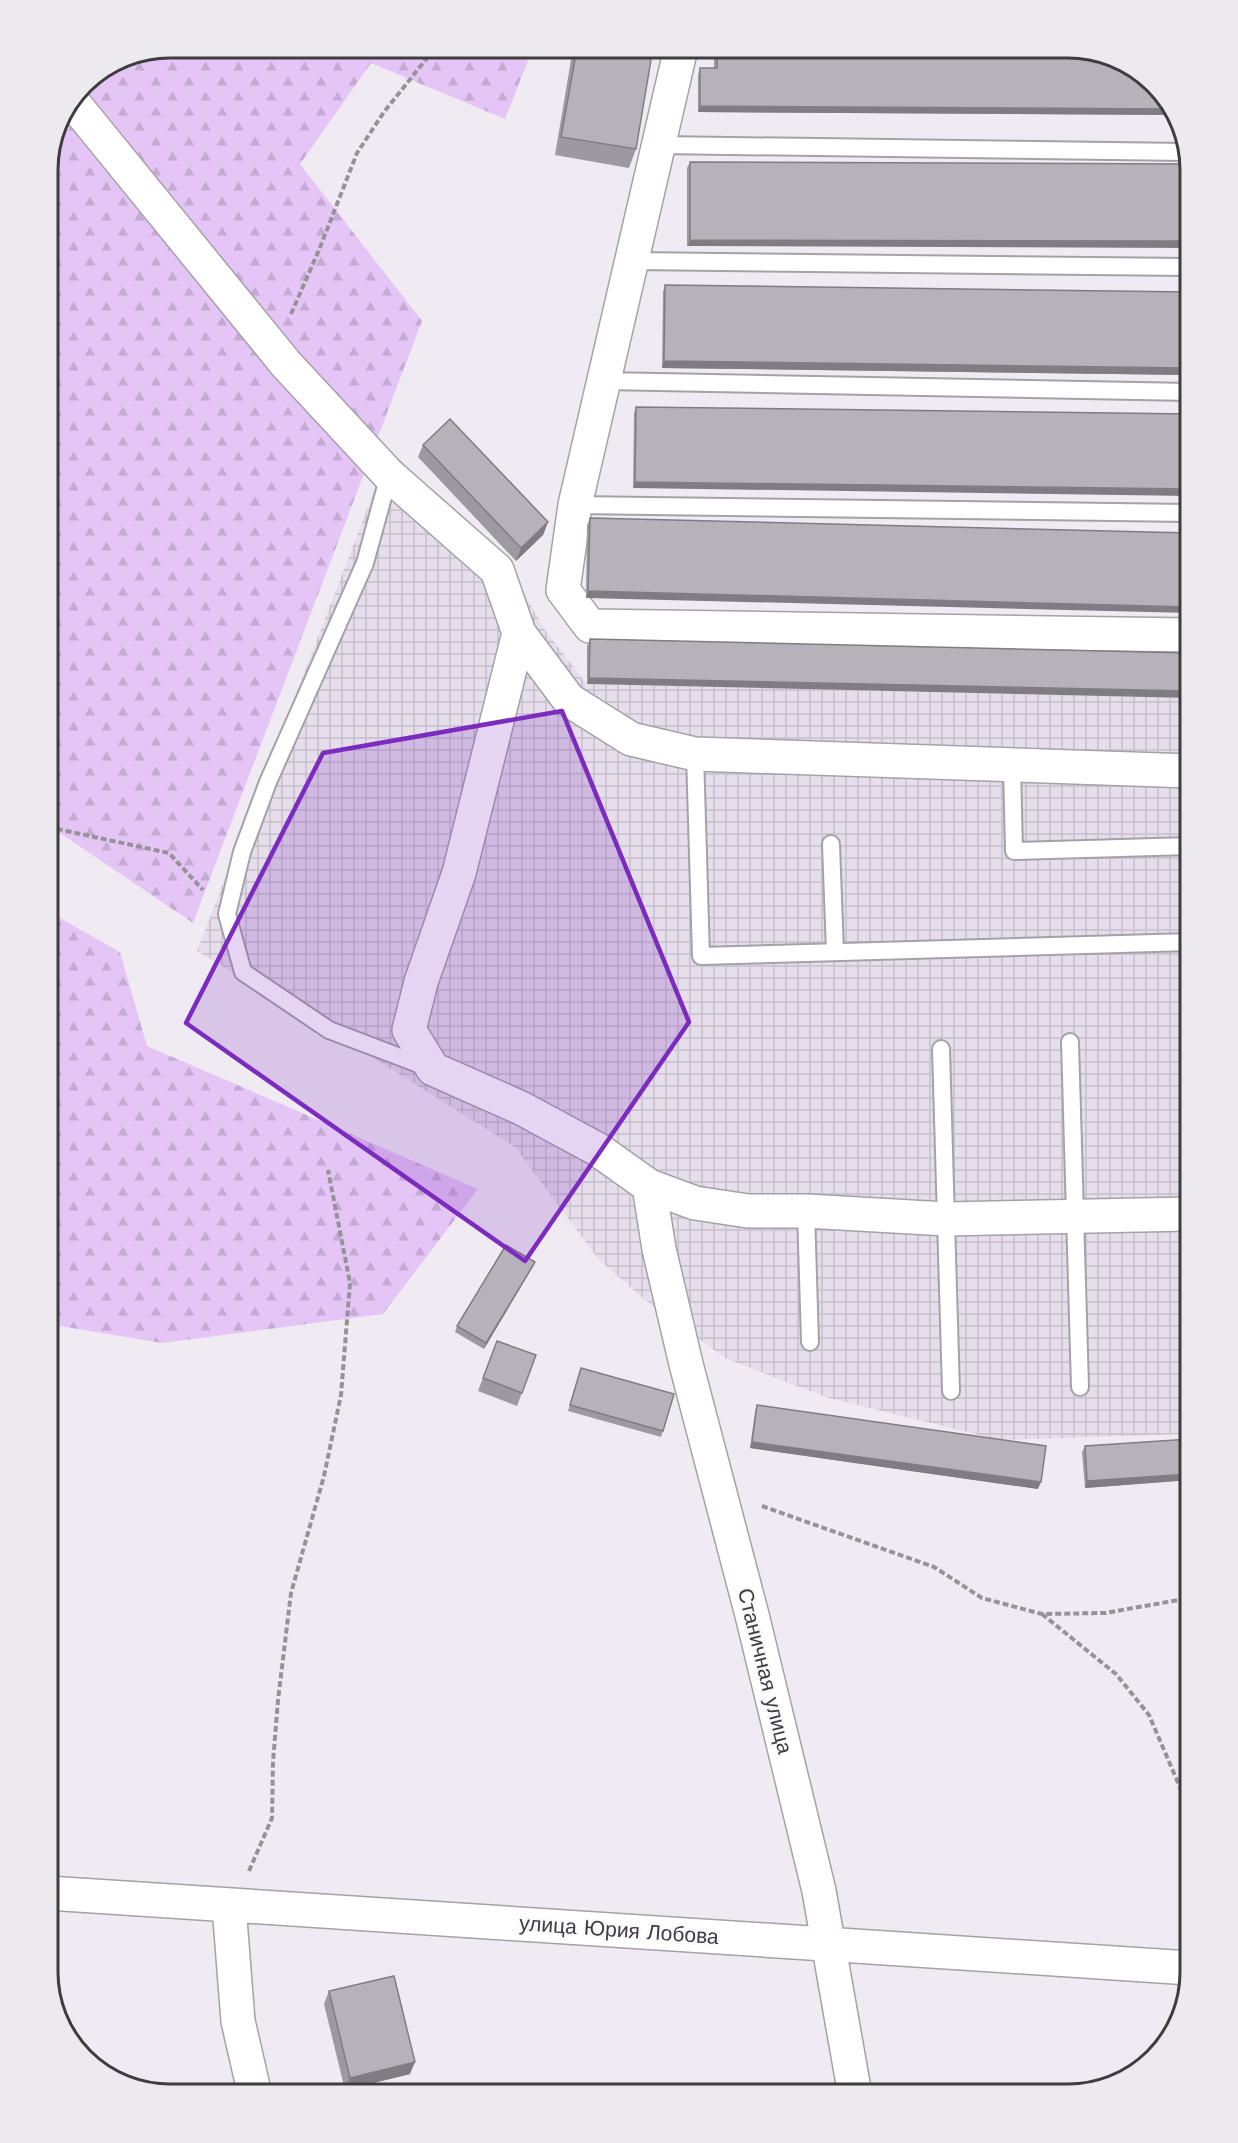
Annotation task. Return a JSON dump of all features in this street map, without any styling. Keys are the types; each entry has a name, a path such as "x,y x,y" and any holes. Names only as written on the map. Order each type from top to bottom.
{"street":[{"path":"678,59 575,505 563,590 590,626 1180,634"},
{"path":"78,108 278,355 388,475 497,570 519,633 569,700 631,739 695,754 1180,771"},
{"path":"519,633 459,873 421,982 409,1030 433,1069 521,1108 597,1149 649,1185 695,1203 748,1211 806,1211 946,1219 1180,1214"},
{"name":"Станичная улица","path":"649,1185 659,1249 819,1891 853,2084"},
{"name":"улица Юрия Лобова","path":"58,1894 1180,1967"},
{"path":"229,1906 238,2021 252,2084"}],"lane":[{"path":"658,146 1178,153"},
{"path":"632,261 1180,267"},
{"path":"604,381 1180,392"},
{"path":"388,475 365,563 268,782 242,852 226,914 243,972 328,1030 433,1069"},
{"path":"575,505 1180,513"},
{"path":"695,754 701,956 1180,942"},
{"path":"1012,765 1014,851 1180,846"},
{"path":"831,844 835,952"},
{"path":"1070,1042 1080,1387"},
{"path":"941,1049 951,1391"},
{"path":"806,1211 810,1342"}],"path":[{"path":"278,355 287,323 357,153 384,112 426,59"},
{"path":"59,829 169,853 226,914"},
{"path":"229,1906 255,1860 272,1818 273,1762 278,1700 291,1593 324,1476 341,1395 350,1283 328,1170"},
{"path":"718,1492 803,1519 934,1567 982,1598 1042,1614 1105,1613 1180,1600"},
{"path":"1042,1614 1116,1674 1149,1715 1180,1787"}],"highlighted area":[{"path":"562,711 689,1022 525,1261 186,1023 323,753"}],"shaded area":[{"path":"390,450 507,564 545,630 587,684 1180,698 1180,1434 1000,1440 825,1397 725,1358 645,1300 599,1260 515,1147 329,1030 197,951"}],"green space":[{"path":"163,59 529,59 505,119 371,63 300,164 422,321 193,923 59,832 59,156 67,128 91,91 115,74 142,62"},
{"path":"59,917 120,952 147,1046 478,1189 383,1314 162,1343 58,1326"}],"building":[{"path":"575,59 651,59 636,149 561,137"},
{"path":"717,59 1075,59 1103,64 1130,77 1162,109 700,106 700,68 717,68"},
{"path":"690,162 1179,164 1180,241 690,240"},
{"path":"665,285 1180,292 1180,368 664,361"},
{"path":"636,407 1180,414 1180,489 635,482"},
{"path":"450,419 548,522 521,548 423,445"},
{"path":"590,518 1180,533 1180,607 588,591"},
{"path":"590,639 1180,653 1180,691 589,678"},
{"path":"506,1245 535,1262 486,1343 457,1326"},
{"path":"497,1341 536,1355 522,1393 483,1378"},
{"path":"581,1368 674,1394 663,1431 570,1405"},
{"path":"757,1405 1046,1446 1041,1482 752,1442"},
{"path":"1180,1440 1180,1475 1087,1481 1085,1446"},
{"path":"394,1976 415,2062 350,2078 329,1991"}]}
